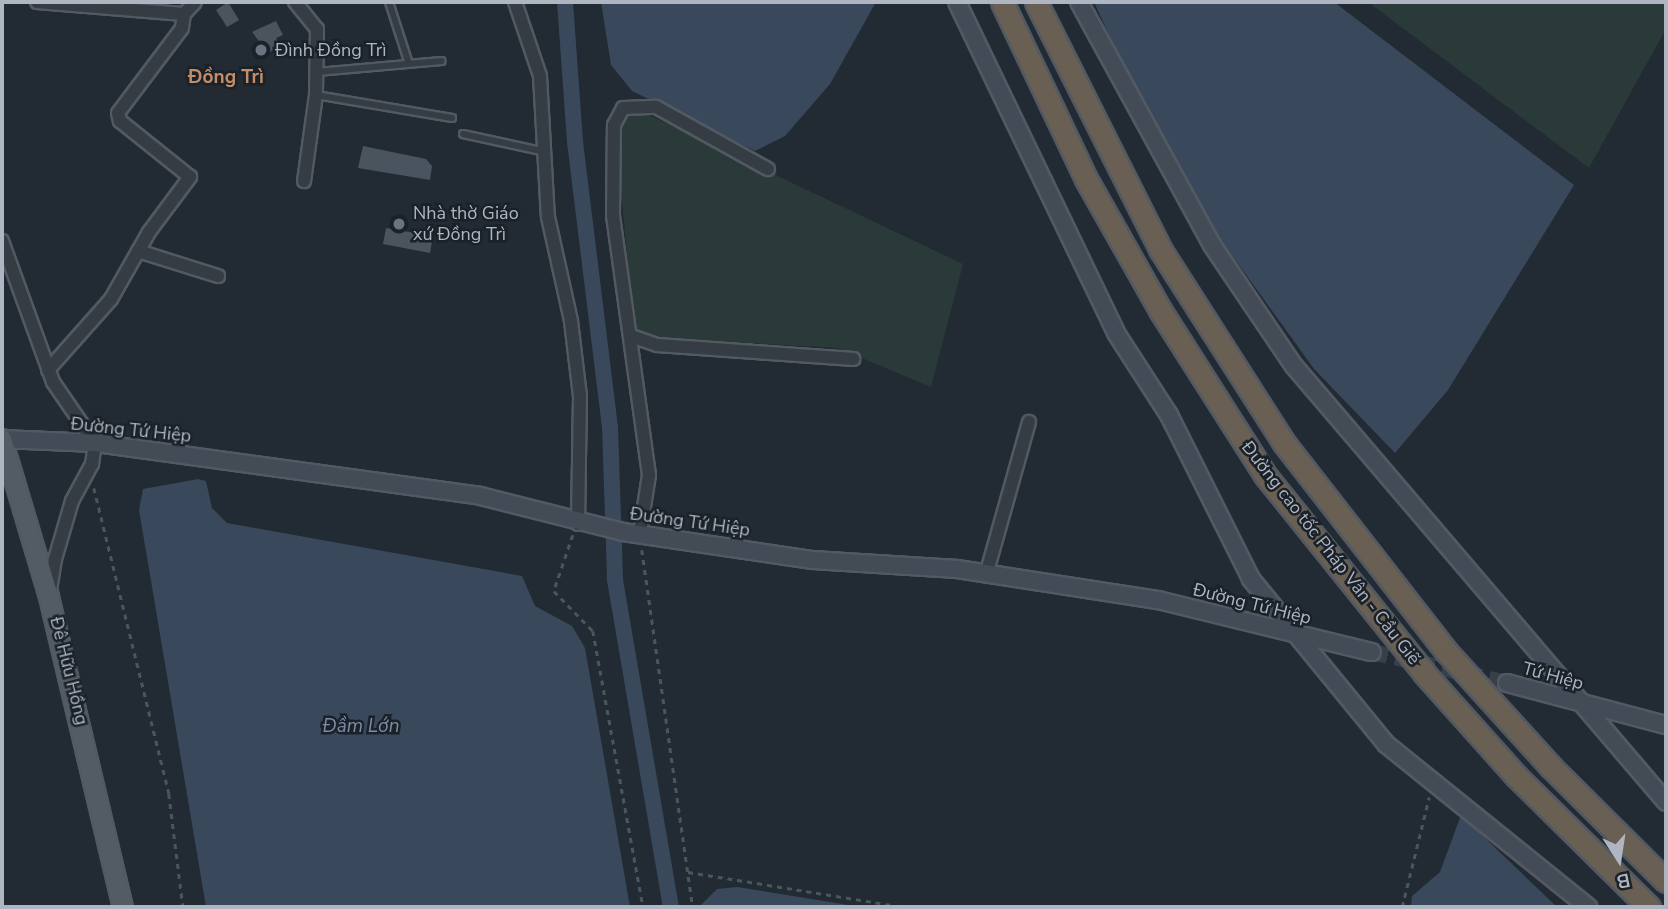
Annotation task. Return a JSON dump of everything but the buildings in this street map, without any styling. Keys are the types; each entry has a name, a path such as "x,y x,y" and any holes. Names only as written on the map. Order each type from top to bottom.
{"highway":[{"name":"Đường cao tốc Pháp Vân - Cầu Giẽ","path":"1002,2 1086,179 1160,310 1265,475 1424,673 1516,776 1649,907"},
{"name":"Đường cao tốc Pháp Vân - Cầu Giẽ","path":"1036,2 1160,249 1284,443 1445,650 1550,766 1666,881"}],"main road":[{"name":"Đê Hữu Hồng","path":"2,439 49,597 123,907"}],"street":[{"path":"37,2 184,14"},
{"path":"48,370 111,299 138,251 190,177 120,121 118,113 182,28 184,14 195,2"},
{"path":"295,2 317,29 316,95 304,181"},
{"path":"515,2 540,76 541,151 580,396 583,525"},
{"path":"957,2 1116,333 1169,415 1251,579 1359,715 1432,783 1588,907"},
{"path":"1079,2 1212,245 1294,366 1589,706 1666,802"},
{"path":"640,533 649,475 610,180 614,125 622,107 656,107 768,169"},
{"path":"2,241 48,370 94,443 92,464 72,501 49,597"},
{"path":"138,251 218,276"},
{"path":"631,336 657,345 854,359"},
{"path":"986,575 1029,422"},
{"name":"Đường Tứ Hiệp","path":"2,439 94,443 481,496 583,525 623,532 813,560 986,575 1158,600 1372,652"},
{"name":"Tứ Hiệp","path":"1507,683 1589,706"},
{"path":"1589,706 1666,725"}],"lane":[{"path":"389,2 408,61"},
{"path":"317,72 408,61 442,61"},
{"path":"316,95 452,118"},
{"path":"463,134 541,151"}],"path":[{"path":"92,464 97,511 169,794 183,907"},
{"path":"583,525 559,563 554,592 558,602 589,621 593,632 643,907"},
{"path":"640,533 693,907"},
{"path":"1402,907 1432,783"},
{"path":"688,872 905,907"}],"shaded area":[{"path":"1368,2 1666,2 1666,29 1589,168"},
{"path":"626,112 649,115 963,264 931,387 838,348 664,338 634,329 616,137"}],"water":[{"path":"601,2 876,2 830,84 785,136 755,151 632,91 611,65"},
{"path":"1094,2 1334,2 1574,185 1448,390 1395,453 1314,369 1218,236 1137,97"},
{"name":"Đầm Lớn","path":"198,479 206,481 212,508 227,523 522,576 535,606 572,626 585,648 630,907 206,907 139,510 143,489"},
{"path":"1461,815 1557,907 1411,907 1412,896 1440,872"},
{"path":"737,887 861,907 699,907 717,889"}],"waterway":[{"path":"565,2 575,142 610,427 615,580 671,907"}],"tunnel":[{"path":"1372,652 1507,683"}],"place":[{"name":"Đình Đồng Trì","path":"261,50"},
{"name":"Nhà thờ Giáo xứ Đồng Trì","path":"399,224"}],"district":[{"name":"Đồng Trì","path":"226,78"}]}
